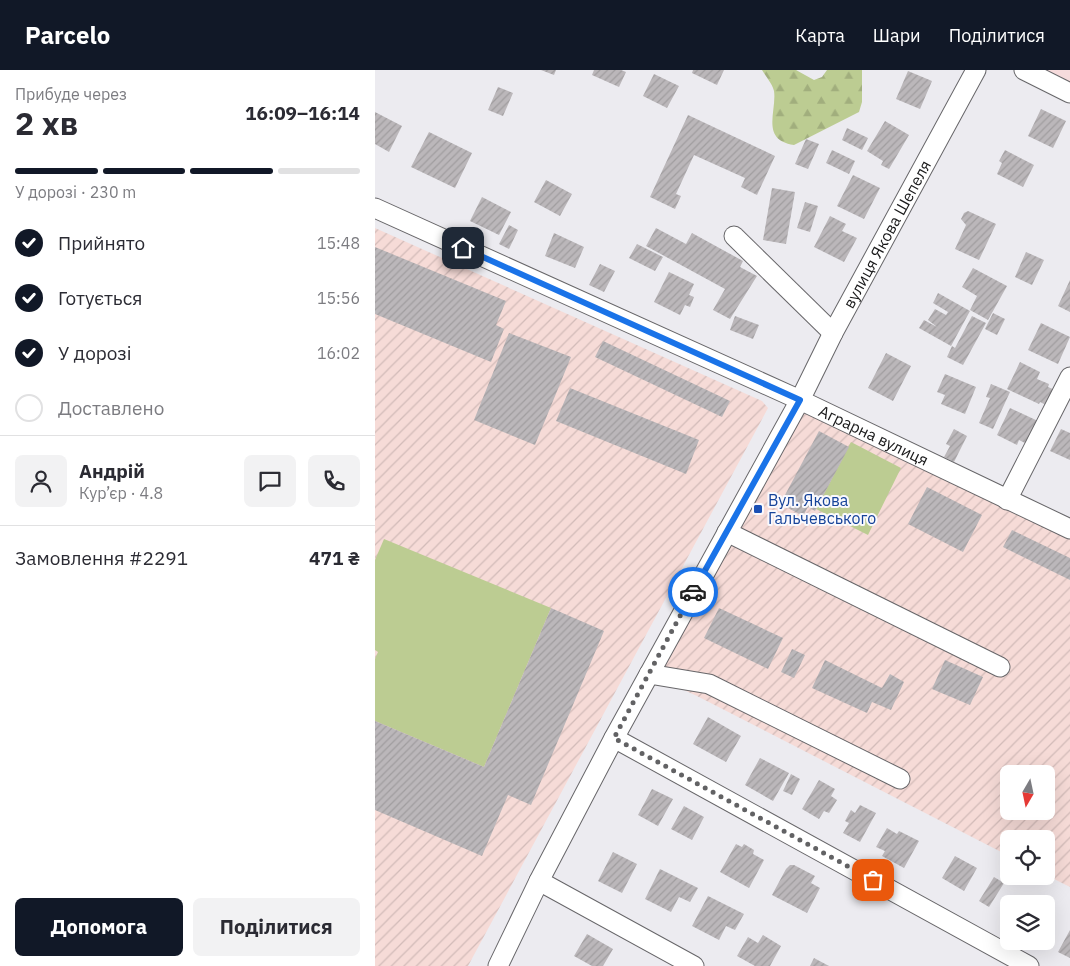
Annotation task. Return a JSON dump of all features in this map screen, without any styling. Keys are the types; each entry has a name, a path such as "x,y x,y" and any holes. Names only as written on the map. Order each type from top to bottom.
{"street":[{"name":"вулиця Якова Шепеля","path":"498,966 539,881 614,738 800,400 833,333 976,70"},
{"path":"1024,70 1070,93"},
{"name":"Аграрна вулиця","path":"375,208 800,400 1070,529"},
{"path":"734,236 833,333"},
{"path":"1007,500 1070,377"},
{"path":"727,532 1000,667"},
{"path":"649,674 709,684 900,779"},
{"path":"614,738 1029,966"},
{"path":"539,881 694,966"}],"shaded area":[{"path":"1038,70 1070,70 1070,86"},
{"path":"375,228 762,401 768,408 468,966 375,966"},
{"path":"800,400 1070,529 1070,887 1055,880 1055,830 1000,830 1000,851 697,696 649,674"}],"green space":[{"path":"762,70 796,70 814,80 822,77 827,70 862,70 862,102 859,112 794,145 784,142 777,137 774,131 772,124 774,91"},
{"path":"851,442 901,468 868,535 816,509"},
{"path":"384,539 551,608 484,767 375,721 375,659 378,652 375,650 375,560"}],"building":[{"path":"541,70 556,70 554,75"},
{"path":"594,70 621,70 626,72 619,87 592,75"},
{"path":"693,70 724,70 717,85 692,73"},
{"path":"908,71 932,81 920,109 896,99"},
{"path":"654,74 679,86 667,108 643,96"},
{"path":"498,87 513,93 503,116 488,110"},
{"path":"1041,109 1066,121 1053,148 1028,136"},
{"path":"375,112 402,126 389,152 375,144"},
{"path":"688,115 775,156 757,195 741,187 745,178 694,155 676,194 681,196 675,209 650,197"},
{"path":"885,121 909,135 889,169 881,165 883,161 867,151"},
{"path":"847,128 868,138 862,150 842,140"},
{"path":"429,132 472,153 455,188 411,167"},
{"path":"806,139 819,144 808,169 795,164"},
{"path":"832,150 855,161 849,174 826,163"},
{"path":"1005,150 1034,165 1023,187 997,174 1002,163 999,161"},
{"path":"853,175 880,188 864,219 837,206"},
{"path":"546,180 572,194 560,216 534,202"},
{"path":"772,188 795,192 786,244 763,240"},
{"path":"482,197 511,212 499,235 470,221"},
{"path":"805,202 818,206 810,232 797,228"},
{"path":"968,211 996,224 979,260 955,249 966,225 961,219 964,213"},
{"path":"830,216 846,224 842,231 857,238 844,262 814,247"},
{"path":"509,225 518,230 509,249 499,244"},
{"path":"656,228 686,244 692,233 743,261 740,267 757,276 730,319 713,310 725,289 646,246"},
{"path":"554,233 584,247 575,268 545,256"},
{"path":"637,244 663,257 655,271 629,258"},
{"path":"375,247 506,301 496,325 504,329 491,362 375,314"},
{"path":"1026,252 1044,260 1032,285 1015,277"},
{"path":"600,264 615,271 604,292 589,285"},
{"path":"973,268 1007,286 988,320 970,310 977,296 962,287"},
{"path":"669,272 694,284 689,295 694,297 690,307 685,305 680,315 654,302"},
{"path":"1070,280 1070,312 1058,306"},
{"path":"938,293 970,311 951,346 919,328 924,320 937,327 928,320 935,309 946,315 948,312 933,303"},
{"path":"993,313 1005,319 997,335 985,329"},
{"path":"735,316 759,325 753,339 730,330"},
{"path":"972,316 986,323 963,365 947,357 952,346 955,348"},
{"path":"1041,323 1070,337 1058,364 1028,350"},
{"path":"509,333 571,357 535,445 474,420"},
{"path":"603,341 730,401 722,417 595,357"},
{"path":"886,353 911,366 893,401 868,388"},
{"path":"1020,362 1040,372 1037,379 1049,384 1048,387 1055,390 1048,406 1040,402 1039,404 1007,389"},
{"path":"945,374 976,387 965,414 941,404 945,395 937,392"},
{"path":"991,384 1010,392 993,429 979,423 990,398 986,397"},
{"path":"570,388 699,440 686,474 556,421"},
{"path":"1010,408 1038,421 1027,444 1019,440 1017,445 997,435"},
{"path":"954,429 967,436 954,462 944,457 950,446 946,444"},
{"path":"1061,429 1070,433 1070,460 1050,451"},
{"path":"819,431 849,447 815,511 808,507 803,516 788,508 793,499 785,495"},
{"path":"927,487 982,515 963,552 908,524"},
{"path":"1012,530 1070,558 1070,580 1003,547"},
{"path":"551,608 604,631 531,805 508,795 482,856 375,810 375,721 484,767"},
{"path":"719,608 783,638 768,669 704,638"},
{"path":"792,649 805,655 794,678 781,672"},
{"path":"825,660 882,688 890,674 904,682 891,710 872,702 867,713 812,688"},
{"path":"945,660 983,677 970,705 932,689"},
{"path":"708,717 741,736 726,762 693,744"},
{"path":"760,758 789,773 773,801 745,785"},
{"path":"791,774 800,779 792,795 783,791"},
{"path":"819,780 835,789 831,796 837,800 829,813 824,811 819,819 802,809"},
{"path":"652,789 673,799 658,826 638,815"},
{"path":"860,805 876,813 860,842 843,833 849,823 845,821 851,810 855,813"},
{"path":"684,806 704,817 692,840 671,829"},
{"path":"887,828 897,834 899,831 919,841 904,868 882,856 885,851 876,847"},
{"path":"736,844 742,847 744,844 754,850 753,854 764,860 749,888 720,872"},
{"path":"613,852 637,864 622,893 598,881"},
{"path":"955,856 977,868 964,891 942,878"},
{"path":"790,865 794,865 815,876 811,883 820,888 807,913 772,895"},
{"path":"660,869 698,888 690,902 679,897 671,912 645,899"},
{"path":"994,877 1000,881 1000,885 1003,885 989,907 979,901"},
{"path":"708,896 744,914 735,930 726,926 719,940 692,926"},
{"path":"1070,930 1070,958 1058,952"},
{"path":"587,934 613,949 603,966 592,966 574,956"},
{"path":"763,935 781,946 770,966 755,966 737,956 748,937 758,943"},
{"path":"814,958 829,966 810,966"}],"way so far":[{"path":"693,592 614,738 873,880"}],"place":[{"name":"Вул. Якова Гальчевського","path":"758,509"}],"route":[{"path":"463,248 800,400 693,592"}]}
